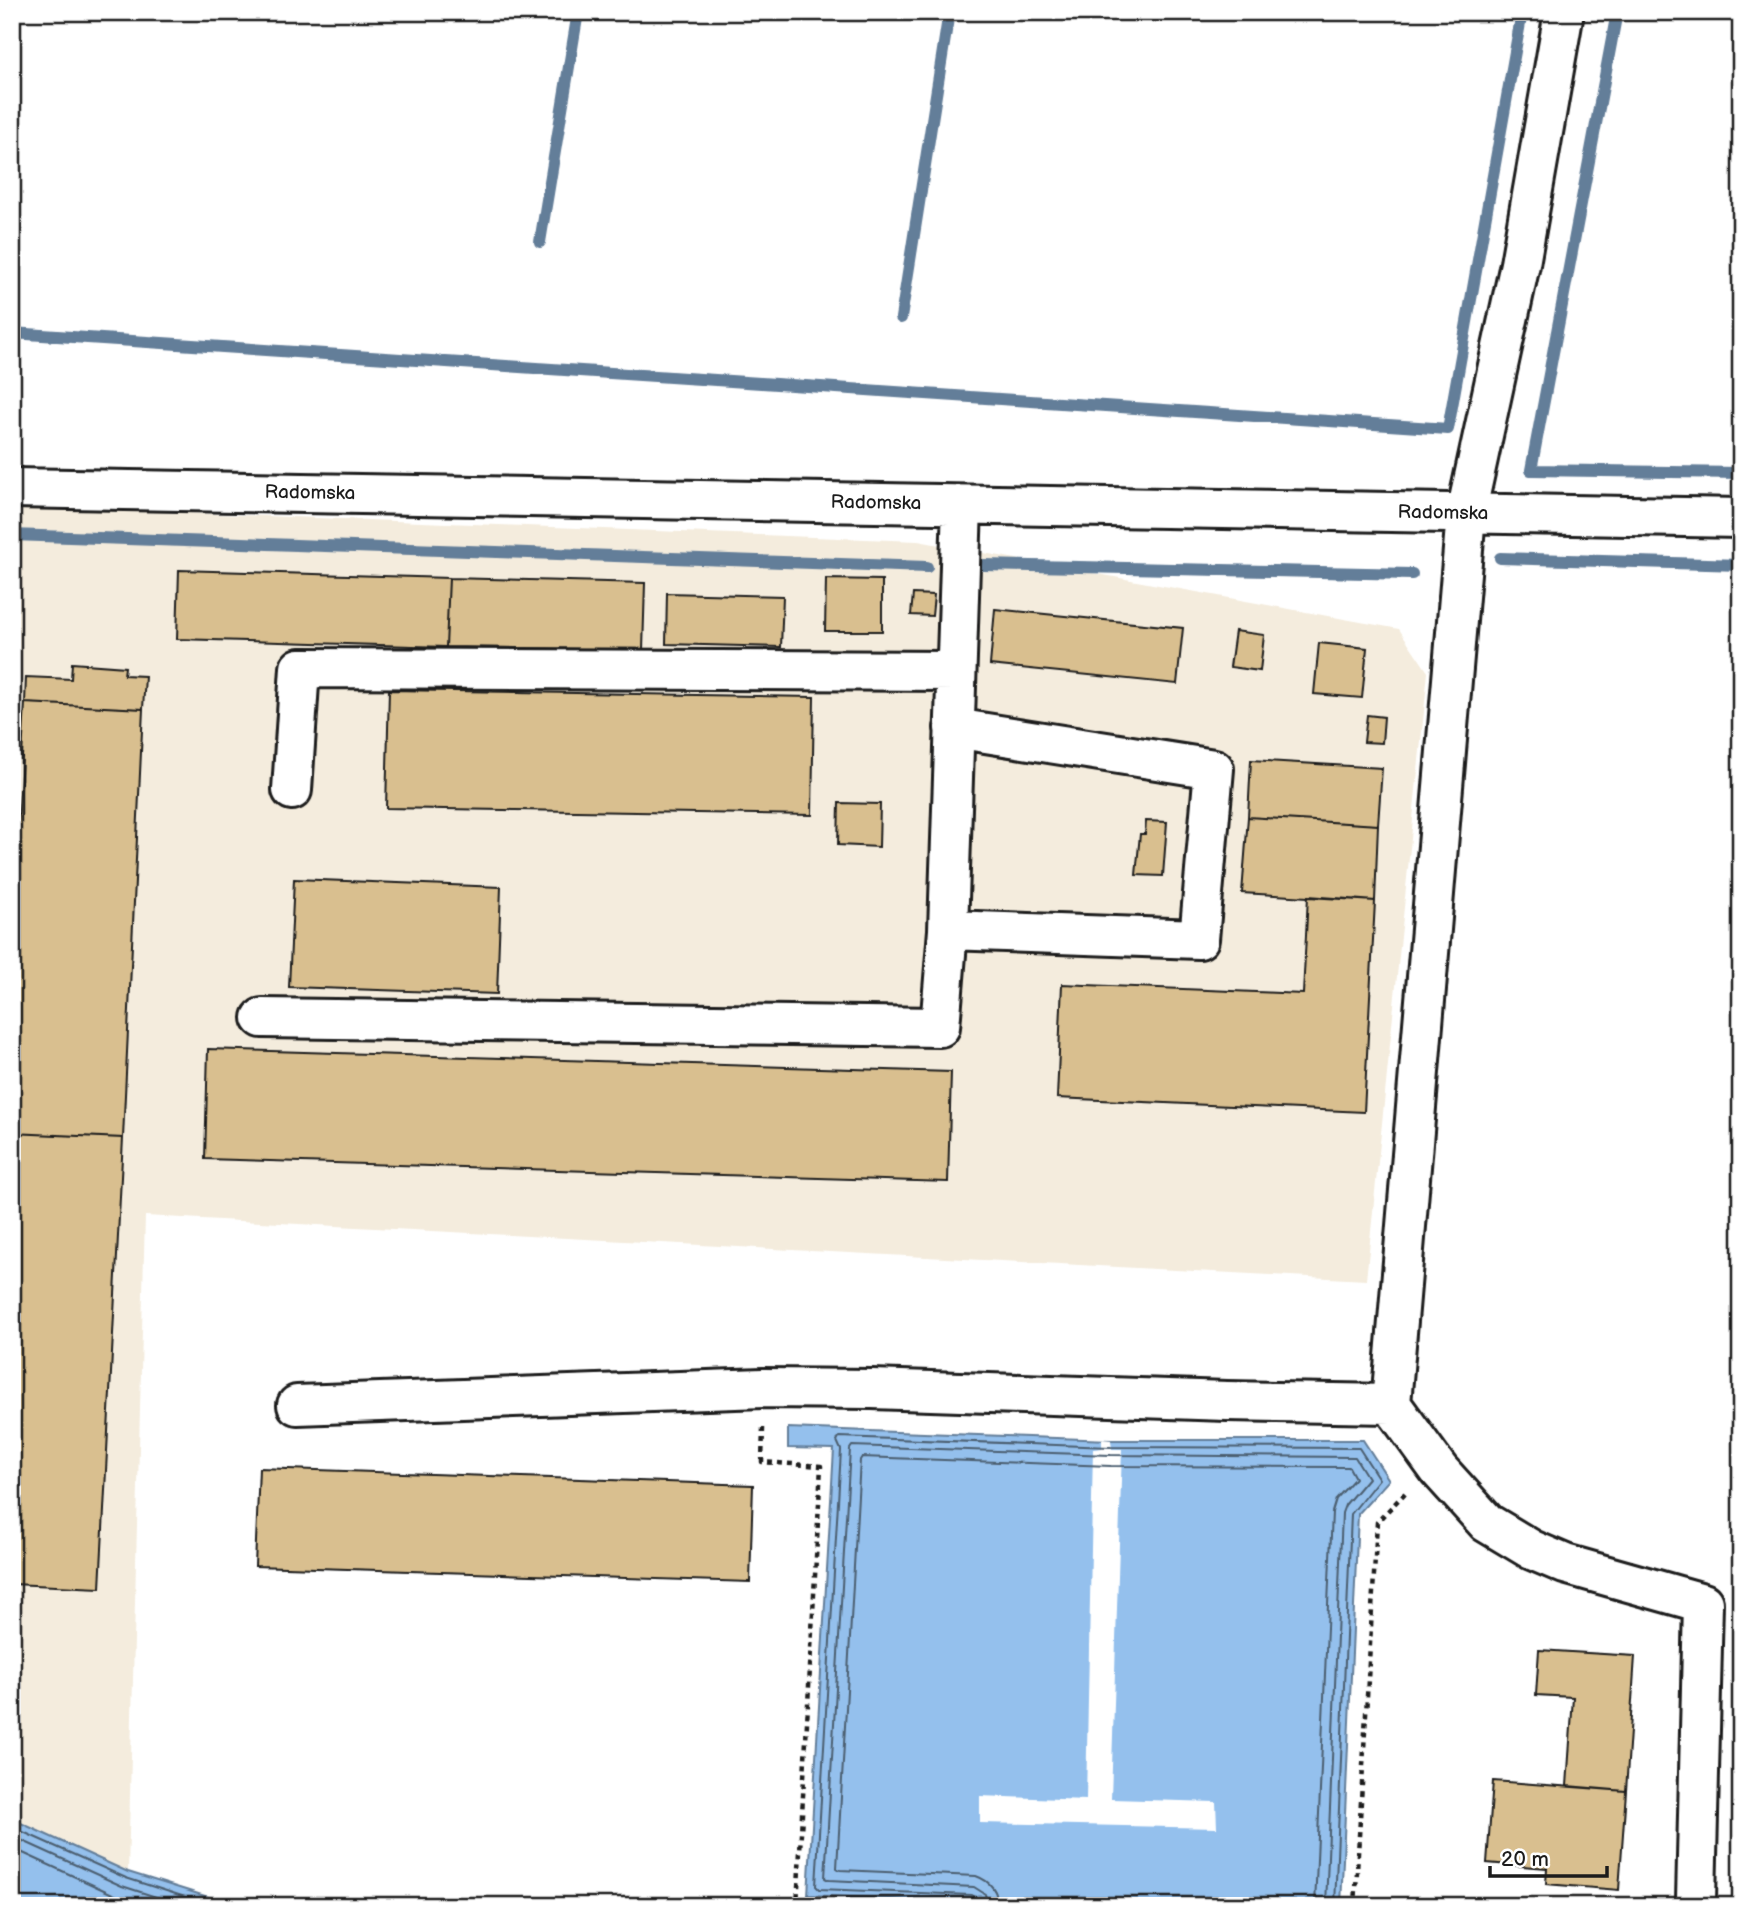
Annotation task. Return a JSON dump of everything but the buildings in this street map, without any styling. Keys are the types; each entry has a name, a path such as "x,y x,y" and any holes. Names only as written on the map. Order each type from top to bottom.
{"street":[{"path":"1564,12 1520,264 1465,514 1391,1404 1435,1463 1487,1522 1532,1550 1565,1564 1703,1603 1696,1900"},
{"name":"Radomska","path":"12,488 1741,518"},
{"path":"262,1018 940,1027 948,930 962,505"},
{"path":"292,790 300,668 956,671"},
{"path":"948,930 1199,939 1214,769 954,728"},
{"path":"296,1405 763,1388 1391,1404"}],"path":[{"path":"763,1388 762,1462 821,1466 797,1906"},
{"path":"1355,1906 1377,1522 1435,1463"}],"shaded area":[{"path":"12,509 162,512 918,541 1399,629 1428,672 1366,1280 145,1216 128,1872 12,1819"}],"water":[{"path":"788,1428 1111,1440 1363,1440 1389,1480 1358,1514 1341,1906 1034,1906 808,1895 834,1449 788,1448"},
{"path":"12,1819 128,1872 237,1906 12,1906"}],"pier":[{"path":"1102,1439 1111,1440 1112,1449 1122,1449 1111,1799 1216,1802 1217,1828 980,1823 980,1796 1086,1800 1093,1449 1102,1448"}],"waterway":[{"path":"540,242 578,12"},
{"path":"901,318 949,12"},
{"path":"12,333 1448,429 1522,12"},
{"path":"1617,12 1531,470 1741,473"},
{"path":"12,535 927,567"},
{"path":"1500,558 1741,565"},
{"path":"984,565 1412,574"}]}
